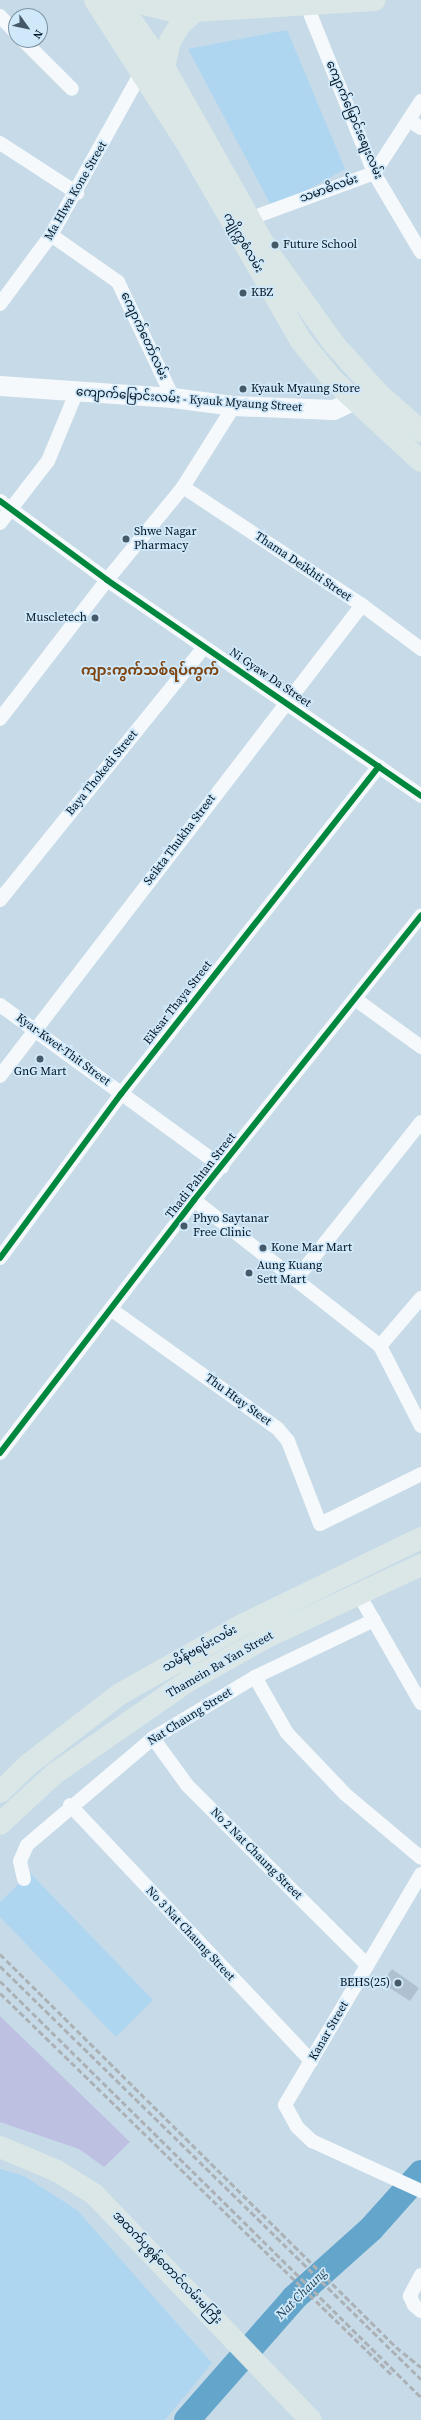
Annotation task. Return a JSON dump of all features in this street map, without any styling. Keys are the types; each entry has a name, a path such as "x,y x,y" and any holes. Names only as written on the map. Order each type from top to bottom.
{"main road":[{"name":"ကျိုက္ကစံလမ်း","path":"95,0 142,71 294,330 332,379 421,460"},
{"name":"ကျိုက္ကစံလမ်း","path":"117,0 164,67 268,253 334,344 370,385 420,427"},
{"path":"127,0 169,10 195,11 375,0"},
{"path":"164,67 170,41 180,25 195,11"},
{"name":"သမိန်ဗရမ်းလမ်း","path":"0,1792 29,1764 120,1694 242,1625 421,1538"},
{"name":"Thamein Ba Yan Street","path":"0,1824 54,1774 190,1680 267,1637 358,1593 421,1565"},
{"name":"အထက်ပုစွန်တောင်လမ်းမကြီး","path":"0,2147 58,2171 94,2194 222,2325 310,2420"}],"street":[{"name":"ကျောက်မြောင်းစျေးလမ်း","path":"320,3 374,173 421,252"},
{"path":"0,16 8,24"},
{"path":"31,48 72,89"},
{"name":"Ma Hlwa Kone Street","path":"1,300 51,235 76,193 142,71"},
{"name":"သမာဓိလမ်း","path":"250,219 374,173 421,101"},
{"path":"409,120 421,128"},
{"path":"0,143 76,193"},
{"name":"ကျောက်တော်လမ်း","path":"51,235 118,282 173,398"},
{"name":"ကျောက်မြောင်းလမ်း - Kyauk Myaung Street","path":"0,386 173,398 234,406 334,410 355,400 370,385"},
{"path":"0,523 6,505 48,460 77,391"},
{"path":"0,718 106,580 183,487 234,406"},
{"name":"Thama Deikhti Street","path":"183,487 362,605 421,649"},
{"name":"Ni Gyaw Da Street","path":"6,505 106,580 421,796"},
{"name":"Seikta Thukha Street","path":"0,1076 362,605"},
{"name":"Baya Thokedi Street","path":"0,900 204,647"},
{"name":"Eiksar Thaya Street","path":"0,1258 121,1094 379,766"},
{"name":"Thadi Pahtan Street","path":"1,1449 112,1310 194,1200 222,1167 421,916"},
{"path":"355,999 421,1047"},
{"name":"Kyar-Kwet-Thit Street","path":"0,1005 222,1167"},
{"path":"297,1278 421,1122"},
{"path":"194,1200 297,1278 380,1346 421,1426"},
{"path":"380,1346 421,1298"},
{"name":"Thu Htay Steet","path":"112,1310 278,1429 288,1441 320,1524 421,1474"},
{"path":"358,1593 421,1703"},
{"name":"Nat Chaung Street","path":"24,1879 20,1861 27,1845 70,1805 153,1738 255,1677 374,1620"},
{"path":"255,1677 287,1733 345,1794 421,1858"},
{"name":"No 2 Nat Chaung Street","path":"153,1738 187,1785 367,1965"},
{"name":"No 3 Nat Chaung Street","path":"70,1805 311,2061"},
{"name":"Kanar Street","path":"421,1874 285,2105 296,2127 312,2141 421,2191"},
{"path":"421,2274 410,2296 410,2301 421,2310"}],"shaded area":[{"path":"287,30 345,169 273,209 188,49"},
{"path":"30,1873 153,2000 116,2037 0,1917 0,1902"},
{"path":"0,2016 130,2142 104,2167 79,2149 0,2122"},
{"path":"0,2169 24,2176 77,2210 212,2363 165,2420 0,2420"}],"building":[{"name":"BEHS(25)","path":"392,1969 419,1988 410,2001 382,1983"}],"waterway":[{"name":"Nat Chaung","path":"187,2420 294,2298 371,2229 421,2173"}],"railway":[{"path":"0,1954 396,2347 421,2367"},
{"path":"0,1966 421,2379"},
{"path":"0,1981 421,2397"},
{"path":"0,1993 393,2376"}],"cycle path":[{"path":"0,501 107,580 421,796"},
{"path":"0,1258 121,1094 379,766"},
{"path":"0,1453 194,1200 421,916"}],"place":[{"name":"Future School","path":"275,245"},
{"name":"KBZ","path":"243,293"},
{"name":"Kyauk Myaung Store","path":"243,389"},
{"name":"Shwe Nagar Pharmacy","path":"126,539"},
{"name":"Muscletech","path":"95,618"},
{"name":"GnG Mart","path":"40,1059"},
{"name":"Phyo Saytanar Free Clinic","path":"184,1226"},
{"name":"Kone Mar Mart","path":"263,1248"},
{"name":"Aung Kuang Sett Mart","path":"249,1273"},
{"name":"BEHS(25)","path":"398,1983"}],"district":[{"name":"ကျားကွက်သစ်ရပ်ကွက်","path":"150,670"}]}
